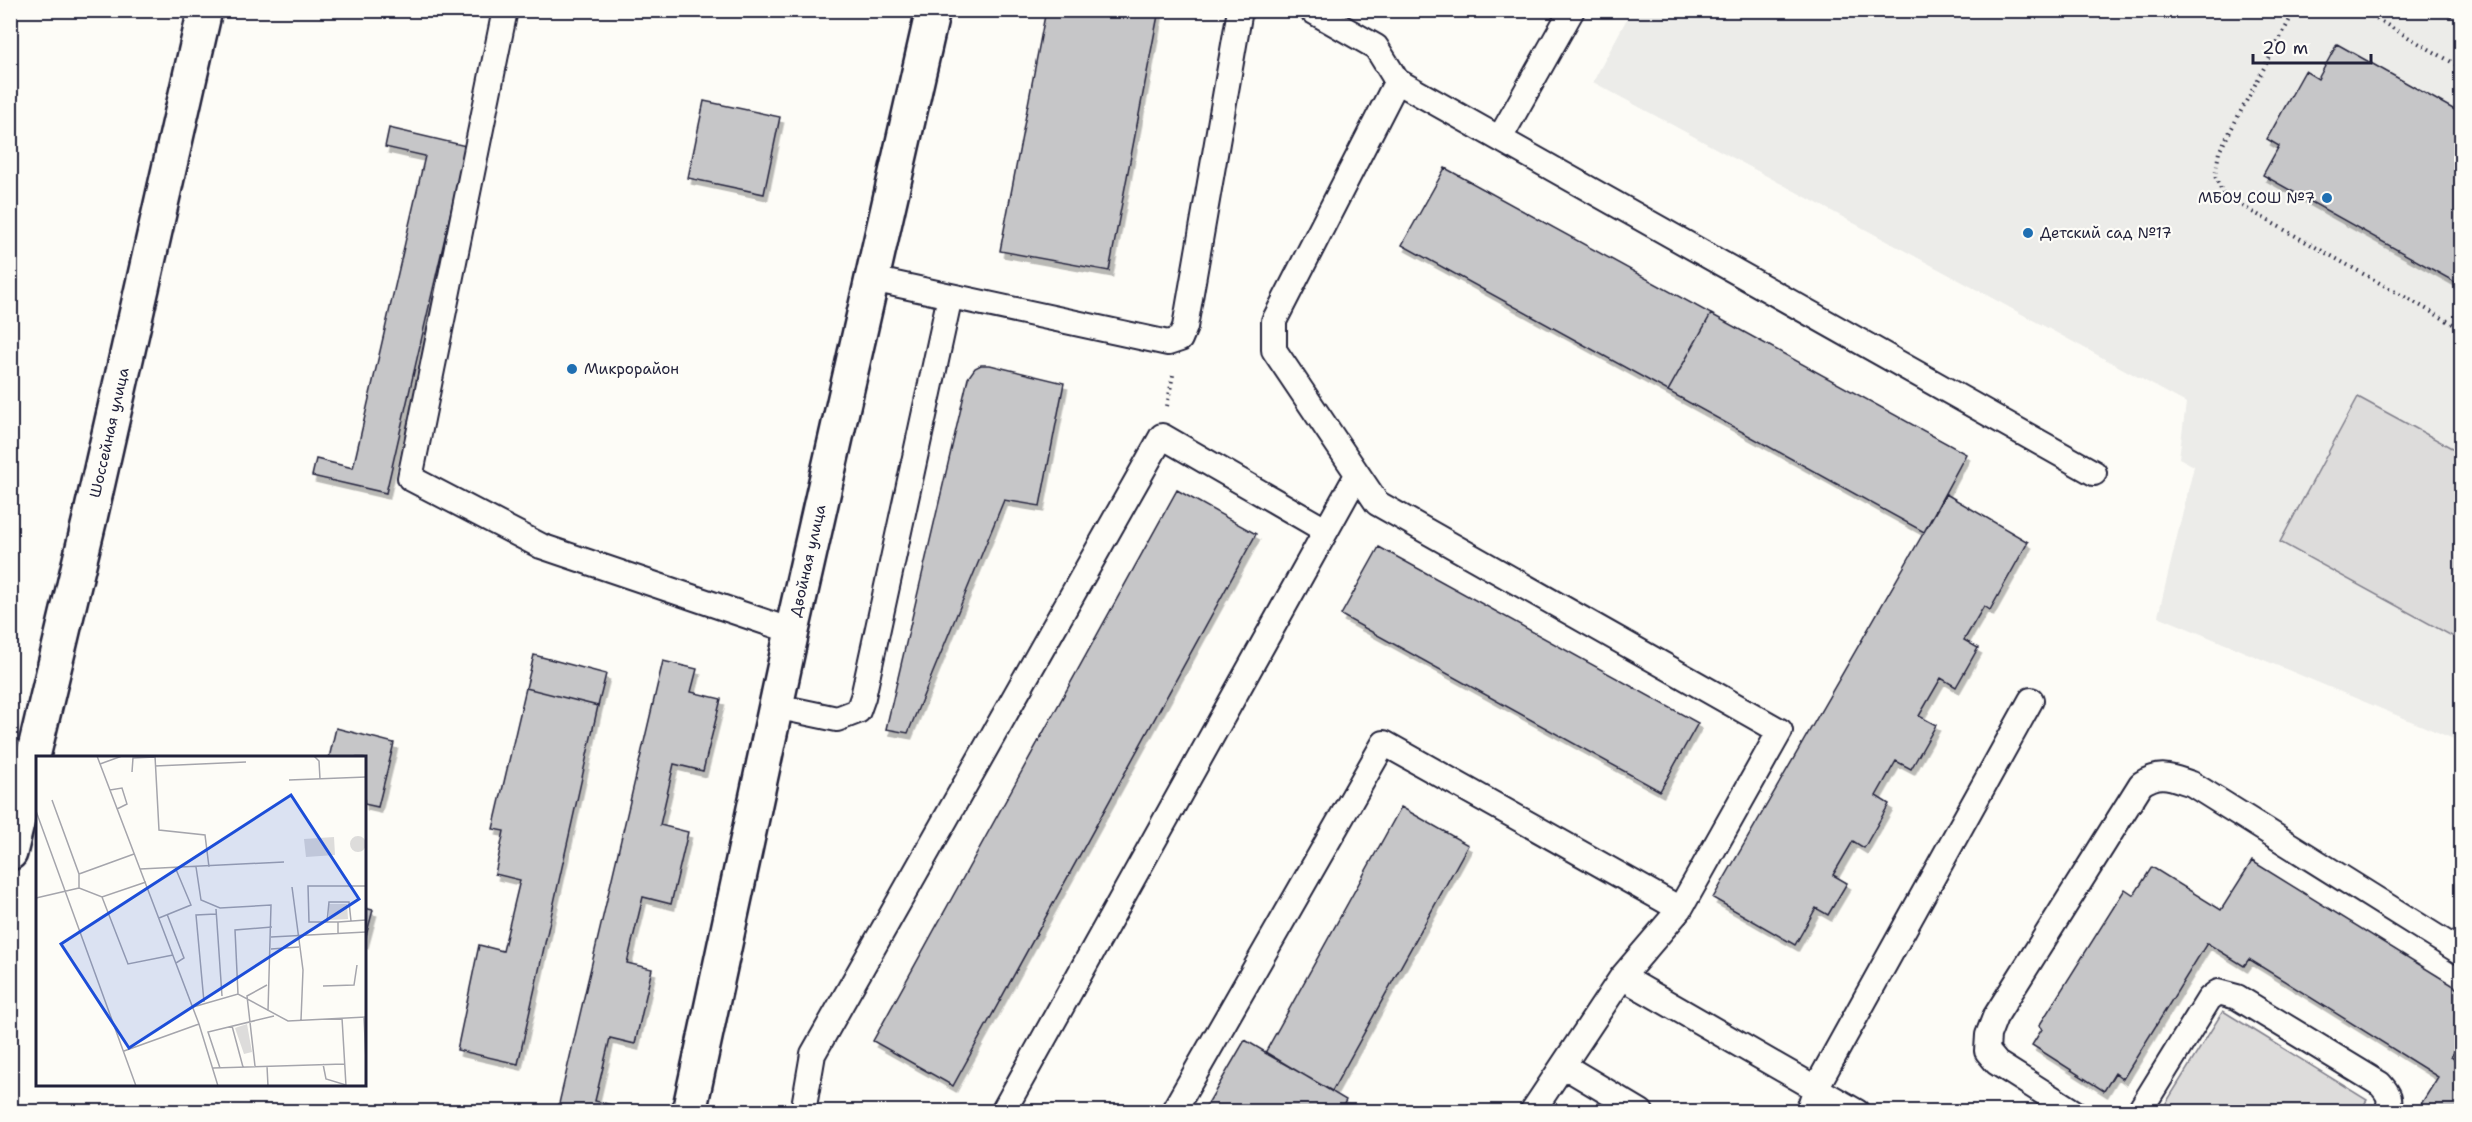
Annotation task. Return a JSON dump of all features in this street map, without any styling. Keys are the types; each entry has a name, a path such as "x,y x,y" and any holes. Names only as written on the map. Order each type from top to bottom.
{"main road":[{"name":"Шоссейная улица","path":"10,853 90,518 205,10"},
{"name":"Двойная улица","path":"689,1112 775,706 933,10"}],"lane":[{"path":"505,10 410,478 541,546 792,631"},
{"path":"872,279 1168,343 1180,339 1185,327 1240,10"},
{"path":"1311,10 1376,47 1397,81 2094,473"},
{"path":"1500,138 1572,10"},
{"path":"1397,81 1274,321 1274,350 1377,503 1780,731 1680,909 1622,977 1532,1112"},
{"path":"775,706 837,718 858,711 863,698 950,296"},
{"path":"804,1112 813,1054 1161,436 1325,530"},
{"path":"1004,1112 1357,475"},
{"path":"1808,1112 1816,1088 2031,700"},
{"path":"1173,1112 1384,743 1680,909"},
{"path":"2074,1112 1997,1063 1987,1050 1989,1035 1995,1017 2141,784 2154,776 2173,778 2192,784 2462,953"},
{"path":"1622,977 1857,1112"},
{"path":"2139,1112 2209,999 2218,992 2238,997 2380,1084 2388,1093 2391,1102 2387,1112"},
{"path":"1564,1066 1641,1112"}],"path":[{"path":"2295,10 2219,152 2215,176 2224,196 2462,329"},
{"path":"2361,10 2462,68"},
{"path":"2440,10 2456,20 2461,10"},
{"path":"1161,436 1180,339"}],"shaded area":[{"path":"1631,11 2461,11 2461,742 2158,616 2194,466 2179,458 2186,403 1593,82"},
{"path":"2358,397 2461,453 2461,641 2280,542"},
{"path":"2223,1011 2367,1100 2360,1111 2161,1111"}],"building":[{"path":"1046,10 1159,10 1109,271 1000,251"},
{"path":"2337,44 2462,114 2462,286 2263,175 2279,146 2267,139 2305,71 2318,79"},
{"path":"704,101 780,117 764,194 688,178"},
{"path":"389,128 466,146 386,493 312,476 316,459 353,468 425,156 385,147"},
{"path":"1445,168 1711,314 1668,391 1402,245"},
{"path":"1711,314 1966,454 1924,532 1668,391"},
{"path":"990,365 1064,383 1040,506 1004,500 908,733 886,729 968,378 975,368"},
{"path":"1177,490 1256,534 953,1086 873,1041"},
{"path":"1946,494 2028,542 1990,610 1984,606 1964,640 1978,648 1956,687 1941,678 1919,716 1936,725 1911,769 1896,761 1876,796 1889,804 1864,848 1853,841 1833,875 1847,883 1828,915 1816,908 1795,945 1713,898"},
{"path":"1379,547 1698,723 1660,791 1341,615"},
{"path":"534,655 606,674 598,706 526,688"},
{"path":"663,661 697,669 691,692 721,699 703,771 674,764 660,825 688,832 671,904 643,897 627,963 652,969 635,1044 610,1038 595,1101 621,1107 620,1112 557,1112"},
{"path":"526,688 598,706 518,1064 457,1050 479,945 503,951 520,880 495,874 504,831 493,829"},
{"path":"336,728 394,743 378,807 366,804 366,756 329,756"},
{"path":"1401,807 1468,845 1332,1091 1265,1053"},
{"path":"2252,861 2462,991 2462,1039 2451,1057 2462,1064 2462,1112 2416,1112 2438,1077 2249,959 2244,966 2207,943 2123,1079 2115,1073 2104,1091 2032,1045 2042,1029 2039,1026 2125,889 2134,895 2152,867 2221,910"},
{"path":"366,908 373,910 366,936"},
{"path":"1245,1040 1346,1100 1340,1112 1203,1112"}],"place":[{"name":"МБОУ СОШ №7","path":"2327,198"},
{"name":"Детский сад №17","path":"2028,233"},
{"name":"Микрорайон","path":"572,369"}]}
